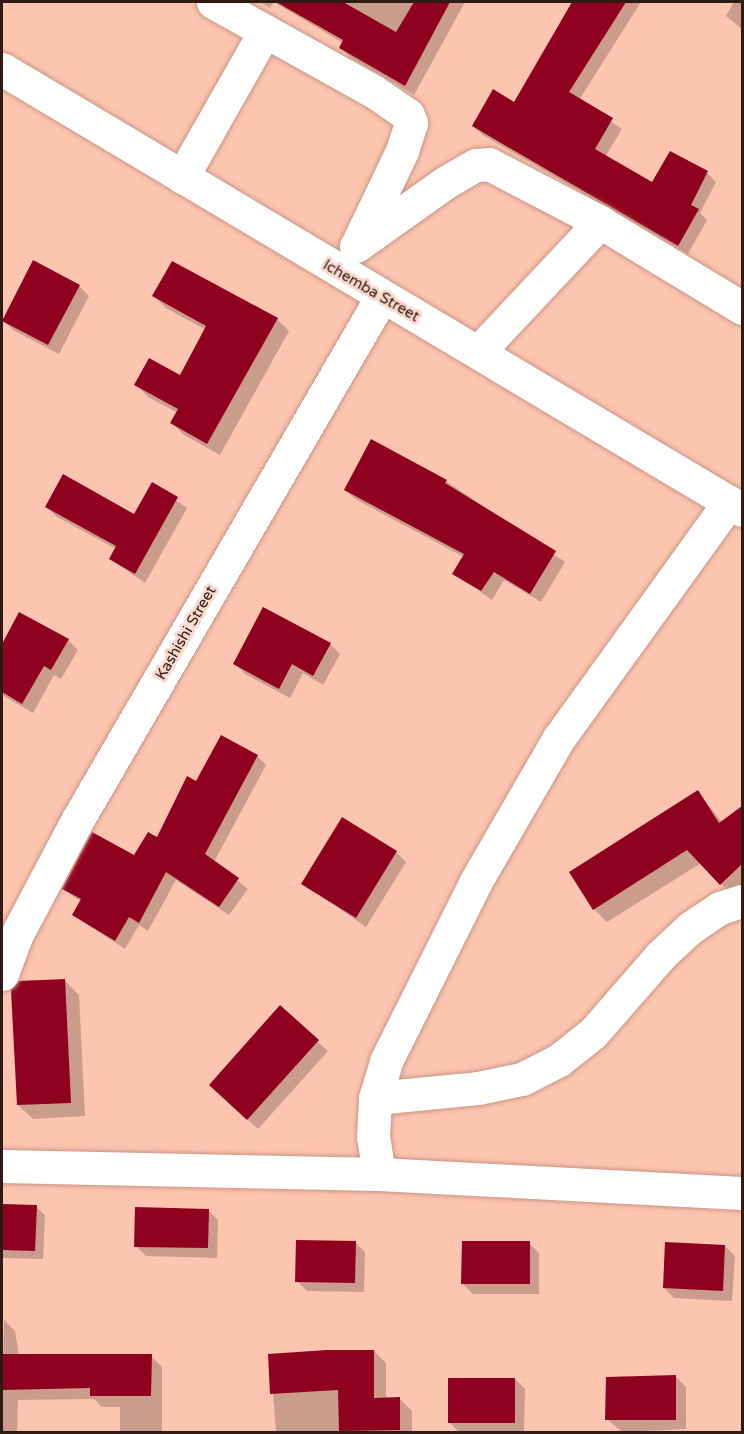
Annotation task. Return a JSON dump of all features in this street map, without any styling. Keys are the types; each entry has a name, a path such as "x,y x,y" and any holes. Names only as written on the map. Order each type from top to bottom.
{"street":[{"path":"213,2 398,106 411,123 402,152 349,260"},
{"path":"182,177 264,32"},
{"name":"Ichemba Street","path":"2,69 182,177 349,260 381,298 479,351 736,506"},
{"path":"349,260 476,165 489,164 513,174 600,222 742,308"},
{"path":"479,351 600,222"},
{"name":"Kashishi Street","path":"2,974 16,936 78,819 381,298"},
{"path":"379,1174 373,1137 375,1098 386,1061 476,881 553,747 613,657 736,506"},
{"path":"375,1098 478,1088 522,1079 559,1060 593,1033 690,928 720,908 742,901"},
{"path":"2,1166 379,1174 742,1193"}],"building":[{"path":"276,2 343,2 396,32 414,2 450,2 405,86 339,48 343,40"},
{"path":"572,2 626,2 569,92 613,118 595,149 652,182 670,151 708,171 691,205 699,209 678,246 472,126 493,89 514,102"},
{"path":"33,260 80,285 48,345 2,321"},
{"path":"172,261 278,318 207,444 170,423 178,409 134,385 149,358 180,375 206,326 152,296"},
{"path":"371,439 447,480 445,483 556,551 530,594 494,572 481,591 452,574 464,554 344,490"},
{"path":"63,474 134,514 152,482 178,497 135,574 109,559 116,546 45,507"},
{"path":"263,607 331,643 313,676 292,664 279,689 233,664"},
{"path":"19,612 69,639 51,670 44,666 22,704 2,692 2,644"},
{"path":"221,735 258,755 205,854 239,878 219,907 166,872 139,923 129,917 115,941 72,915 81,899 62,889 92,832 134,855 148,832 157,837 187,776 196,781"},
{"path":"698,790 719,823 742,806 742,864 720,885 687,850 593,910 569,872"},
{"path":"342,817 397,851 356,918 301,884"},
{"path":"65,979 71,1103 17,1105 11,990 19,981"},
{"path":"280,1005 319,1040 247,1120 209,1085"},
{"path":"2,1204 37,1205 35,1251 2,1250"},
{"path":"135,1207 209,1209 208,1248 134,1247"},
{"path":"296,1240 356,1241 355,1283 295,1282"},
{"path":"462,1241 530,1241 530,1284 461,1284"},
{"path":"665,1242 725,1245 723,1291 663,1288"},
{"path":"374,1350 374,1398 400,1397 400,1430 339,1431 338,1390 270,1394 268,1354"},
{"path":"2,1354 152,1354 151,1396 90,1396 90,1388 2,1390"},
{"path":"676,1375 676,1420 605,1420 606,1377"},
{"path":"448,1378 515,1378 515,1423 448,1423"}]}
